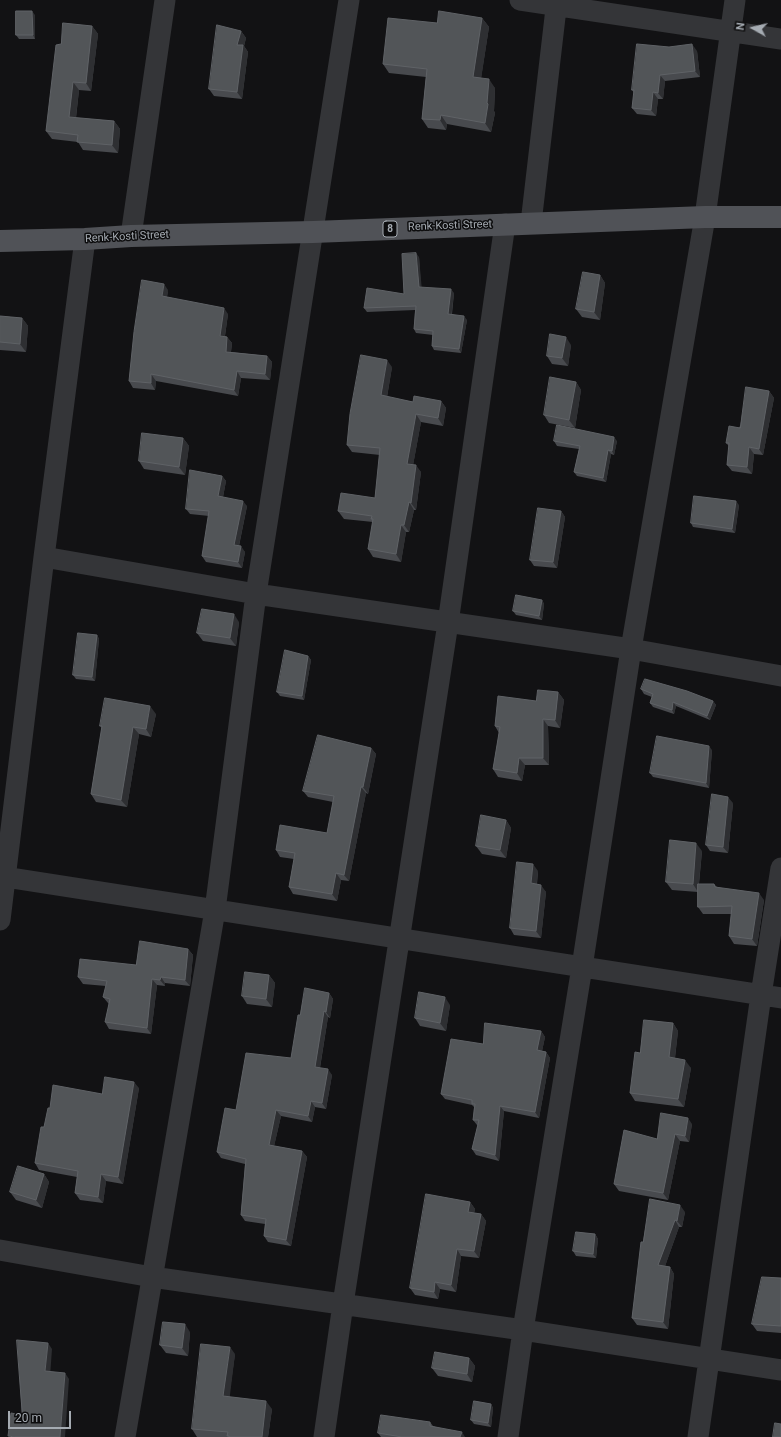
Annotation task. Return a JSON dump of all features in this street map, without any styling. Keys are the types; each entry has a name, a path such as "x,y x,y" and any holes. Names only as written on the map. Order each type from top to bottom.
{"main road":[{"name":"Renk-Kosti Street","path":"0,241 85,239 132,236 313,232 705,217 781,217"}],"street":[{"path":"132,236 165,0"},
{"path":"125,1437 215,910 256,594 349,0"},
{"path":"520,0 556,3 781,39"},
{"path":"508,1437 523,1330 582,967 630,649 705,217 735,0"},
{"path":"531,223 556,3"},
{"path":"324,1437 343,1304 448,623 505,224"},
{"path":"0,920 44,557 85,239"},
{"path":"44,557 256,594 630,649 781,676"},
{"path":"698,1437 771,997 781,868"},
{"path":"5,877 771,997"},
{"path":"0,1250 152,1277 523,1330 781,1370"}],"building":[{"path":"16,11 32,11 33,35 16,35"},
{"path":"439,11 482,18 473,77 489,79 488,104 485,123 441,115 440,120 422,119 427,69 383,64 388,18 437,23"},
{"path":"63,23 92,26 86,83 73,82 69,117 114,121 112,145 77,142 78,135 46,131 56,45 61,44"},
{"path":"217,25 241,31 237,45 243,45 237,92 209,89"},
{"path":"637,44 669,47 692,44 695,71 660,75 658,93 653,92 651,110 632,108 634,90 632,90"},
{"path":"416,253 419,287 451,289 448,314 464,316 459,349 432,346 433,331 414,329 416,306 364,308 367,288 404,294 402,254"},
{"path":"583,272 600,275 594,312 576,309"},
{"path":"142,280 164,284 162,296 224,308 220,336 227,337 226,352 267,356 265,374 237,371 234,390 151,374 151,383 129,381 134,332"},
{"path":"0,316 22,318 20,344 0,342"},
{"path":"550,334 566,337 562,358 547,356"},
{"path":"361,355 387,360 381,395 413,402 414,396 441,401 438,418 416,414 407,464 416,465 411,503 409,502 404,525 401,525 396,554 368,549 373,519 371,519 372,516 338,511 341,493 375,498 380,448 347,445 350,414"},
{"path":"550,377 576,382 569,420 544,415"},
{"path":"746,387 769,391 759,449 749,447 747,467 727,465 729,443 726,443 729,426 740,428"},
{"path":"557,425 614,437 612,451 608,450 603,478 574,472 580,446 554,441"},
{"path":"142,433 183,438 179,467 139,461"},
{"path":"190,470 222,476 218,496 243,501 234,545 241,546 238,562 202,556 209,511 186,509"},
{"path":"694,496 736,501 732,529 691,523"},
{"path":"538,508 561,511 553,562 530,560"},
{"path":"516,595 542,600 539,616 513,611"},
{"path":"202,609 234,614 230,638 197,633"},
{"path":"78,633 97,635 92,677 73,675"},
{"path":"285,650 308,656 302,696 277,692"},
{"path":"645,679 687,691 713,701 707,716 673,702 672,710 650,703 653,694 641,689"},
{"path":"538,690 558,692 555,720 543,719 543,758 519,758 517,773 493,769 500,727 495,726 498,696 536,701"},
{"path":"105,698 150,706 146,729 133,727 121,800 91,794"},
{"path":"318,735 371,748 363,787 361,787 344,875 336,873 332,894 289,887 295,853 276,850 280,825 327,833 334,796 303,791"},
{"path":"657,736 709,746 706,783 650,773"},
{"path":"712,794 728,797 723,847 706,845"},
{"path":"481,815 506,820 500,850 476,846"},
{"path":"670,840 696,843 693,884 666,882"},
{"path":"517,862 533,864 531,883 541,885 536,931 510,928"},
{"path":"698,884 714,884 715,887 759,893 752,939 729,936 732,906 698,907"},
{"path":"140,941 188,949 185,980 161,977 160,980 152,979 147,1028 105,1022 110,999 103,997 107,981 78,977 80,959 136,965"},
{"path":"245,972 269,975 266,999 242,996"},
{"path":"305,988 329,993 326,1012 324,1011 315,1067 328,1069 322,1103 311,1101 308,1116 276,1110 269,1145 302,1151 286,1240 264,1236 266,1219 241,1215 246,1159 217,1152 225,1108 236,1110 246,1053 291,1058 298,1015 300,1015"},
{"path":"419,992 445,997 440,1023 415,1018"},
{"path":"644,1020 673,1023 669,1057 685,1060 678,1099 630,1093 635,1052 640,1053"},
{"path":"485,1023 541,1031 537,1050 546,1052 535,1112 500,1106 495,1155 472,1149 479,1120 473,1120 475,1104 472,1104 472,1100 441,1094 451,1039 483,1044"},
{"path":"105,1077 134,1082 118,1177 101,1174 98,1197 75,1193 78,1171 35,1163 41,1127 44,1127 48,1108 50,1108 53,1085 102,1094"},
{"path":"661,1113 688,1118 685,1136 675,1134 663,1193 614,1184 624,1130 657,1139"},
{"path":"18,1166 44,1174 36,1200 10,1192"},
{"path":"426,1194 470,1202 468,1212 481,1214 474,1251 457,1249 451,1285 435,1282 434,1292 410,1288"},
{"path":"650,1199 680,1205 677,1221 675,1220 658,1265 670,1267 663,1322 632,1318 641,1242 643,1242"},
{"path":"576,1232 595,1234 593,1254 573,1251"},
{"path":"762,1277 781,1278 781,1326 752,1324"},
{"path":"163,1322 185,1324 182,1348 160,1345"},
{"path":"17,1340 48,1343 45,1371 65,1373 60,1437 8,1436 11,1413 22,1415"},
{"path":"201,1344 230,1347 223,1396 266,1401 262,1437 229,1437 227,1436 228,1432 192,1429"},
{"path":"435,1352 469,1358 467,1374 432,1368"},
{"path":"474,1401 491,1404 488,1423 471,1420"},
{"path":"381,1415 430,1422 430,1426 462,1432 460,1437 402,1437 378,1433"},
{"path":"775,1423 781,1424 781,1437 773,1437"}]}
